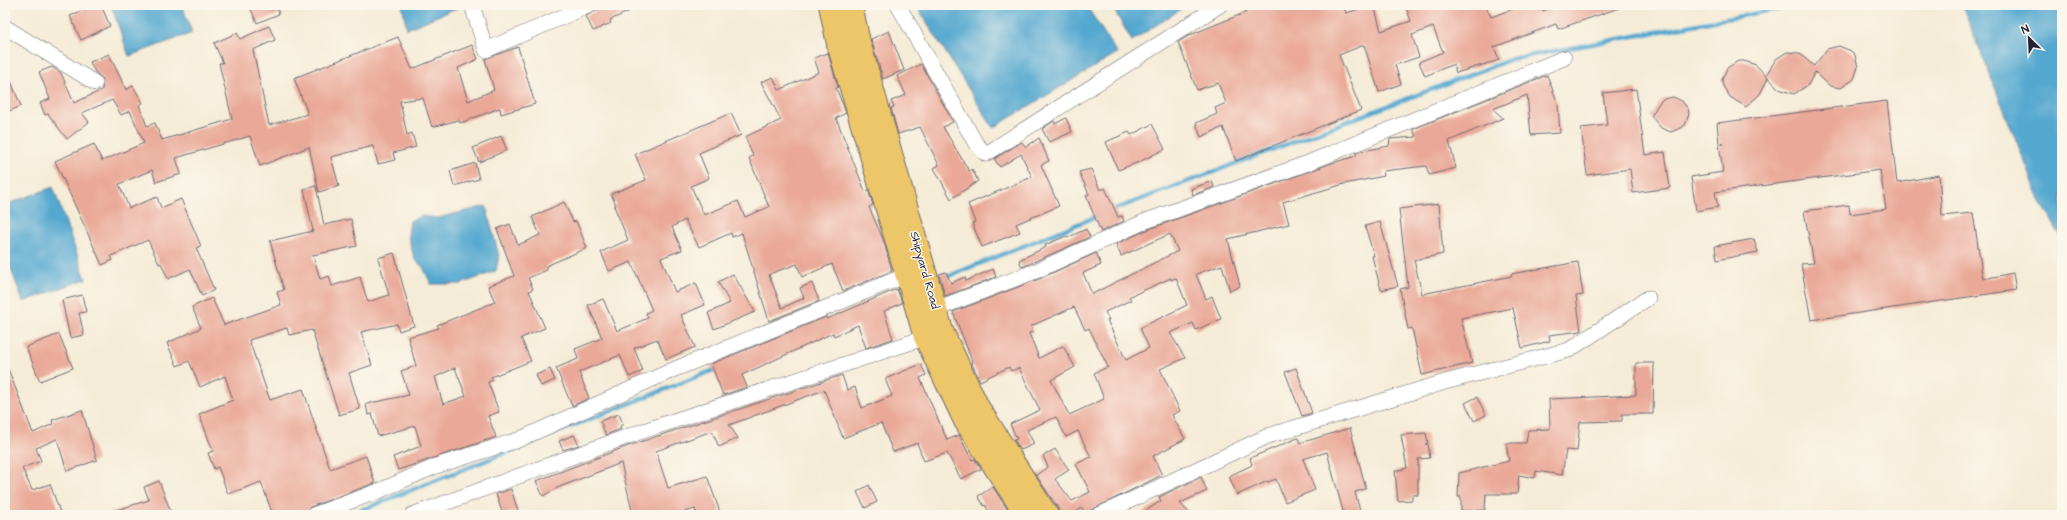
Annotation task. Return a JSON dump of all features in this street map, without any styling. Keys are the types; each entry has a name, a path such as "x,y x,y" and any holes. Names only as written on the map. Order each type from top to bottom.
{"main road":[{"name":"Shipyard Road","path":"830,5 838,44 934,334 965,421 1026,515"},
{"name":"Shipyard Road","path":"851,5 914,272 936,309 934,334 978,407 1047,515"}],"street":[{"path":"472,5 486,50 590,5"},
{"path":"898,5 976,144 986,154 1220,5"},
{"path":"5,27 95,83"},
{"path":"936,309 1036,271 1146,220 1308,163 1564,58"},
{"path":"313,515 379,491 436,466 518,440 669,372 914,272"},
{"path":"1099,515 1268,436 1445,382 1569,350 1648,298"},
{"path":"412,515 433,511 637,433 934,334"}],"water":[{"path":"111,5 182,5 192,33 129,56"},
{"path":"402,5 463,5 407,29"},
{"path":"916,5 1086,5 1117,53 993,128"},
{"path":"1111,5 1187,5 1132,41"},
{"path":"1962,5 2062,5 2062,239 2040,200"},
{"path":"53,187 86,279 23,302 5,252 5,205"},
{"path":"486,206 499,256 496,271 461,284 431,284 423,267 415,260 408,236 410,221 421,216 438,218"}],"building":[{"path":"94,5 101,5 110,26 81,40 70,16"},
{"path":"249,5 276,5 279,14 257,23"},
{"path":"607,5 643,5 610,20 611,23 593,31 586,16"},
{"path":"1264,5 1344,5 1346,13 1374,5 1381,31 1411,21 1405,5 1485,5 1491,17 1524,5 1540,5 1543,11 1560,5 1622,5 1622,7 1558,29 1556,24 1494,47 1499,60 1456,73 1454,64 1425,76 1419,62 1443,52 1433,27 1412,35 1419,57 1395,65 1401,84 1379,92 1364,45 1339,55 1361,110 1236,161 1223,127 1201,137 1196,123 1217,114 1215,108 1226,103 1218,83 1197,90 1178,42 1190,35"},
{"path":"269,26 275,40 253,50 269,125 308,114 294,78 398,37 412,69 472,45 478,59 458,68 468,101 494,90 485,59 518,47 535,104 501,114 500,108 460,123 459,120 432,127 423,98 400,101 407,135 412,133 416,147 393,153 395,160 378,164 373,146 331,157 339,186 319,192 309,147 260,166 250,136 176,158 181,174 156,182 152,170 119,184 129,208 157,197 161,208 181,199 201,246 196,248 214,290 202,296 190,269 168,279 148,240 111,256 113,260 102,265 55,161 94,144 102,161 144,143 130,111 121,115 112,100 82,113 89,122 67,139 48,114 45,115 40,103 50,99 39,72 52,67 61,73 74,103 102,90 103,79 95,72 90,62 109,54 126,90 133,86 143,103 139,105 147,126 155,123 162,140 232,119 219,63 223,63 214,43 237,33 240,39"},
{"path":"889,31 904,70 883,79 871,39"},
{"path":"1839,46 1851,51 1855,55 1858,67 1854,79 1841,88 1830,86 1815,72 1808,85 1794,94 1779,89 1766,75 1776,59 1787,52 1799,53 1814,66 1827,49"},
{"path":"828,53 838,87 836,88 846,113 836,118 865,191 868,190 873,205 869,207 883,239 892,271 843,291 832,264 802,277 797,264 772,273 769,275 782,308 804,298 800,288 812,283 819,301 769,321 742,233 732,237 731,233 699,247 685,220 672,227 682,250 661,258 675,292 696,283 705,305 681,315 695,347 666,359 657,339 634,348 643,371 629,377 620,355 579,372 589,398 572,406 556,368 578,359 575,349 602,338 588,305 603,299 617,331 648,318 646,313 652,310 631,262 609,271 601,252 628,240 614,206 616,205 611,194 646,180 635,154 731,113 741,135 699,153 709,178 691,186 704,215 738,201 745,217 769,207 749,158 753,156 745,137 781,120 761,82 773,77 779,90 819,72 814,58"},
{"path":"1738,61 1744,61 1756,65 1768,78 1760,94 1746,107 1730,97 1723,86 1722,80 1727,68"},
{"path":"921,64 953,122 943,127 969,171 972,169 978,181 951,199 934,168 939,165 920,127 898,134 891,108 894,107 891,101 906,95 897,76"},
{"path":"5,67 21,106 5,113"},
{"path":"1547,75 1558,104 1560,133 1531,135 1527,95 1493,109 1503,118 1449,141 1456,168 1429,175 1426,166 1383,171 1384,176 1344,184 1283,202 1289,224 1228,239 1240,286 1230,291 1222,265 1196,274 1206,299 1212,296 1221,319 1196,330 1193,323 1170,333 1185,358 1160,369 1180,411 1172,415 1185,439 1153,456 1162,475 1085,513 1082,508 1072,515 1059,515 1058,508 1036,475 1048,467 1043,456 1055,449 1069,470 1055,479 1072,501 1090,492 1076,464 1091,457 1078,431 1066,437 1056,417 1027,430 1034,444 1021,450 1014,440 1017,439 1010,424 1040,410 1019,368 1011,371 1009,367 980,381 971,362 972,361 953,312 1039,279 1096,253 1101,265 1083,273 1092,294 1178,251 1170,234 1121,256 1116,244 1149,229 1335,162 1356,156 1356,153 1389,146 1390,139 1416,137 1413,129","holes":["1171,278 1171,280 1176,278 1187,305 1140,328 1149,348 1126,360 1107,320 1109,320 1105,312 1131,300 1129,297","1074,307 1085,330 1089,328 1108,367 1094,373 1104,399 1069,415 1051,380 1075,367 1063,346 1039,358 1029,333 1033,332 1031,326"]},
{"path":"1636,89 1645,155 1665,152 1670,188 1633,193 1630,169 1587,175 1581,128 1607,125 1603,93"},
{"path":"1673,97 1682,101 1688,109 1689,114 1685,125 1671,132 1661,128 1651,116 1663,99"},
{"path":"1887,101 1897,183 1939,175 1942,216 1973,213 1983,279 2013,273 2016,290 1811,320 1801,264 1814,263 1804,211 1849,205 1850,214 1886,209 1880,170 1715,192 1718,207 1696,211 1691,177 1723,172 1719,144 1724,144 1719,143 1717,123"},
{"path":"1066,118 1072,132 1049,142 1042,129 1054,121 1055,124"},
{"path":"1152,124 1165,149 1139,162 1118,170 1106,142 1129,132 1131,135"},
{"path":"501,136 507,150 479,162 473,148"},
{"path":"1039,138 1049,161 1041,165 1059,206 1016,224 1020,232 982,247 972,223 975,222 968,204 1032,177 1021,154 1000,167 994,159 1022,142 1026,147"},
{"path":"475,163 479,179 454,186 450,171"},
{"path":"1091,169 1100,190 1105,188 1118,217 1122,216 1124,221 1101,232 1086,196 1089,194 1079,172"},
{"path":"1212,181 1214,187 1193,195 1191,189"},
{"path":"316,186 324,225 351,219 357,246 313,255 320,279 329,276 332,286 360,277 368,302 389,295 378,258 394,253 414,326 399,331 397,324 361,332 372,365 349,373 360,409 339,415 312,330 289,335 287,328 249,340 270,400 303,389 330,469 366,456 375,483 310,507 305,512 295,515 273,515 261,482 228,494 218,467 214,469 208,453 213,451 199,414 233,400 225,376 200,387 189,361 177,366 167,343 201,328 192,307 212,298 224,325 281,305 277,292 284,290 270,241 313,231 304,189"},
{"path":"564,202 573,222 576,221 587,248 546,266 547,270 528,278 533,289 529,291 545,328 521,338 531,361 491,377 493,380 488,382 499,412 488,416 496,437 398,470 393,457 421,446 415,426 378,436 372,414 368,415 366,404 409,395 401,371 416,366 408,337 439,328 437,325 495,302 488,286 514,276 497,229 510,224 518,245 540,235 532,217","holes":["455,368 466,396 443,404 435,377"]},
{"path":"1439,204 1443,254 1414,260 1422,294 1512,276 1511,274 1578,262 1583,295 1576,296 1581,331 1549,335 1550,341 1522,348 1513,308 1461,318 1472,363 1422,375 1412,328 1408,329 1400,289 1408,287 1399,209"},
{"path":"1380,222 1398,286 1381,290 1372,256 1374,256 1365,226"},
{"path":"1086,229 1090,237 1022,267 1019,260 1046,247 1045,245 1066,236 1067,238"},
{"path":"1754,239 1758,252 1717,260 1715,246"},
{"path":"993,269 996,277 945,296 939,274 946,272 951,283 965,277 966,281"},
{"path":"733,274 755,312 714,329 708,313 730,303 718,282"},
{"path":"897,289 902,303 884,311 893,339 866,348 858,325 834,336 833,333 742,375 747,387 723,395 711,364 826,317 827,319"},
{"path":"82,295 86,312 79,313 84,335 70,338 62,300"},
{"path":"59,334 73,368 40,381 26,347"},
{"path":"5,361 33,433 53,424 52,420 82,410 97,460 67,471 57,439 36,448 41,461 22,468 32,490 50,484 61,515 5,515"},
{"path":"1636,363 1654,363 1653,414 1622,414 1622,421 1580,422 1577,451 1566,450 1562,475 1536,471 1535,478 1519,475 1517,494 1486,494 1485,510 1461,511 1461,497 1458,497 1459,473 1509,461 1506,443 1526,443 1528,430 1550,429 1549,399 1636,395"},
{"path":"921,364 926,375 920,378 947,440 959,435 972,460 975,459 981,469 961,479 947,453 924,461 917,443 893,452 881,423 843,438 824,390 729,425 738,438 719,447 712,431 656,451 668,488 707,476 720,512 711,515 697,515 695,509 675,515 633,515 621,463 557,488 543,496 536,481 628,446 842,375 847,390 855,387 862,408 892,396 885,379"},
{"path":"1296,368 1312,413 1302,416 1285,372"},
{"path":"550,369 555,380 541,386 536,375"},
{"path":"1477,397 1486,415 1474,421 1465,403"},
{"path":"619,414 623,424 620,426 621,429 606,435 600,421"},
{"path":"1350,428 1366,489 1355,492 1361,515 1344,515 1327,452 1303,459 1315,490 1285,502 1276,479 1237,495 1229,476 1252,465 1250,458 1298,438 1300,443"},
{"path":"1426,433 1428,443 1425,444 1428,444 1430,458 1418,459 1418,495 1412,495 1412,500 1398,501 1395,471 1407,468 1401,435"},
{"path":"574,435 579,445 563,450 559,441"},
{"path":"1201,477 1207,491 1180,503 1191,515 1139,515 1161,501 1159,497"},
{"path":"159,481 172,515 110,515 110,512 149,500 144,487"},
{"path":"869,485 877,502 865,508 857,492"},
{"path":"993,487 1011,515 991,515 985,505 984,506 978,496"},
{"path":"511,489 518,511 503,515 496,494"}],"waterway":[{"path":"1110,211 1512,59 1800,5"},
{"path":"934,282 1100,215"},
{"path":"349,515 719,368"}]}
